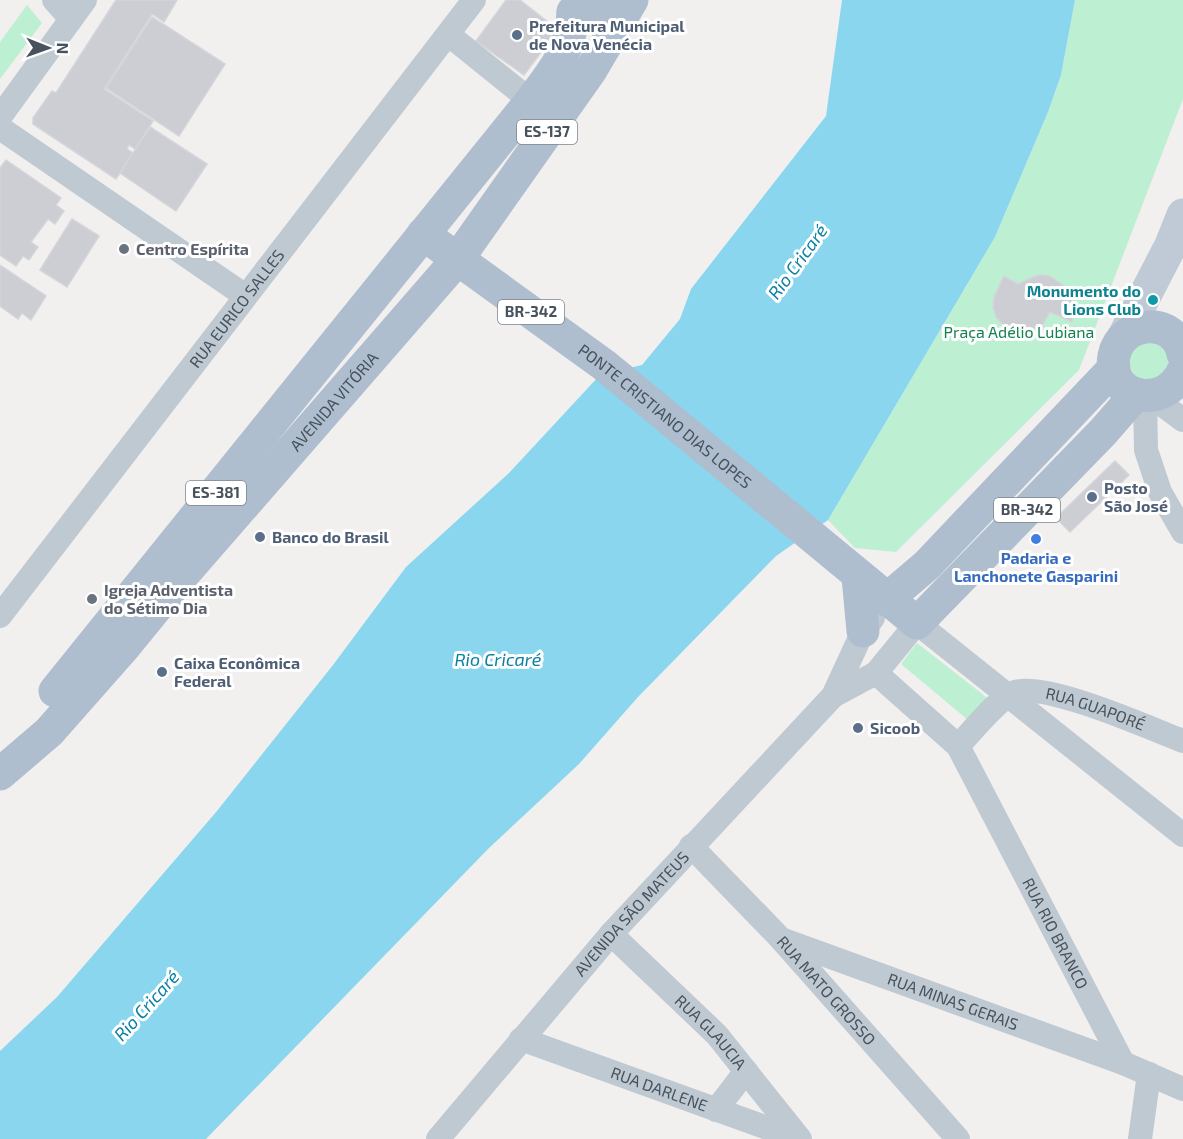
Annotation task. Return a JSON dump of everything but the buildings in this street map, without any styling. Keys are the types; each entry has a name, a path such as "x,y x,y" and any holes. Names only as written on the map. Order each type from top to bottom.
{"main road":[{"path":"568,6 582,12 607,0"},
{"name":"AVENIDA VITÓRIA","path":"0,774 49,732 117,656 457,260 591,70 632,0"},
{"name":"AVENIDA VITÓRIA","path":"0,744 37,713 103,635 531,101 566,53 572,34 568,6"},
{"name":"PONTE CRISTIANO DIAS LOPES","path":"423,234 604,365 848,568"},
{"path":"1114,368 1125,388 1169,370 1133,329 1124,336"},
{"name":"BR-342","path":"927,565 1114,368 1114,357 1124,336"},
{"name":"AVENIDA SÃO MATEUS","path":"917,623 1103,432 1169,370"},
{"path":"864,631 848,568 927,565"},
{"path":"886,600 927,565"},
{"name":"BR-342","path":"848,568 917,623"}],"street":[{"path":"0,117 78,9 54,0"},
{"name":"RUA EURICO SALLES","path":"0,616 244,295 449,35 474,0"},
{"path":"449,35 531,101"},
{"path":"0,128 244,295"},
{"path":"1124,336 1171,245 1183,214"},
{"path":"1171,245 1169,370 1146,450 1160,492 1183,532"},
{"path":"1169,370 1183,420"},
{"name":"AVENIDA SÃO MATEUS","path":"438,1139 611,934 833,696 864,631 886,600"},
{"path":"917,623 1006,697 1183,835"},
{"name":"AVENIDA SÃO MATEUS","path":"833,696 876,674 917,623"},
{"path":"876,674 958,746 1006,697"},
{"name":"RUA GUAPORÉ","path":"1006,697 1024,692 1062,696 1183,741"},
{"name":"RUA RIO BRANCO","path":"958,746 1124,1063"},
{"name":"RUA MATO GROSSO","path":"691,846 781,939 958,1139"},
{"name":"RUA GLAUCIA","path":"611,934 717,1035 799,1139"},
{"name":"RUA MINAS GERAIS","path":"781,939 1124,1063"},
{"name":"RUA DARLENE","path":"521,1039 799,1139"},
{"path":"1124,1063 1183,1089"},
{"path":"716,1110 746,1071"},
{"path":"1140,1139 1149,1074"}],"green space":[{"name":"Praça Adélio Lubiana","path":"1075,0 1183,0 1183,99 1079,370 896,552 855,548 828,520 995,237 1048,112 1061,75"},
{"path":"27,5 42,23 0,79 0,42"},
{"path":"1149,339 1169,351 1171,373 1138,384 1126,357 1129,350"},
{"path":"917,643 995,704 974,725 901,664"}],"water":[{"name":"Rio Cricaré","path":"842,0 1075,0 1061,75 1048,112 995,237 828,520 776,556 638,697 579,764 489,848 206,1139 0,1139 0,1051 57,997 217,811 333,665 406,567 509,473 600,375 642,365 680,319 691,289 826,116"}],"place":[{"name":"Prefeitura Municipal de Nova Venécia","path":"517,35"},
{"name":"Centro Espírita","path":"124,249"},
{"name":"Monumento do Lions Club","path":"1153,300"},
{"name":"Posto São José","path":"1092,497"},
{"name":"Banco do Brasil","path":"260,537"},
{"name":"Padaria e Lanchonete Gasparini","path":"1036,539"},
{"name":"Igreja Adventista do Sétimo Dia","path":"92,599"},
{"name":"Caixa Econômica Federal","path":"162,672"},
{"name":"Sicoob","path":"858,728"}]}
